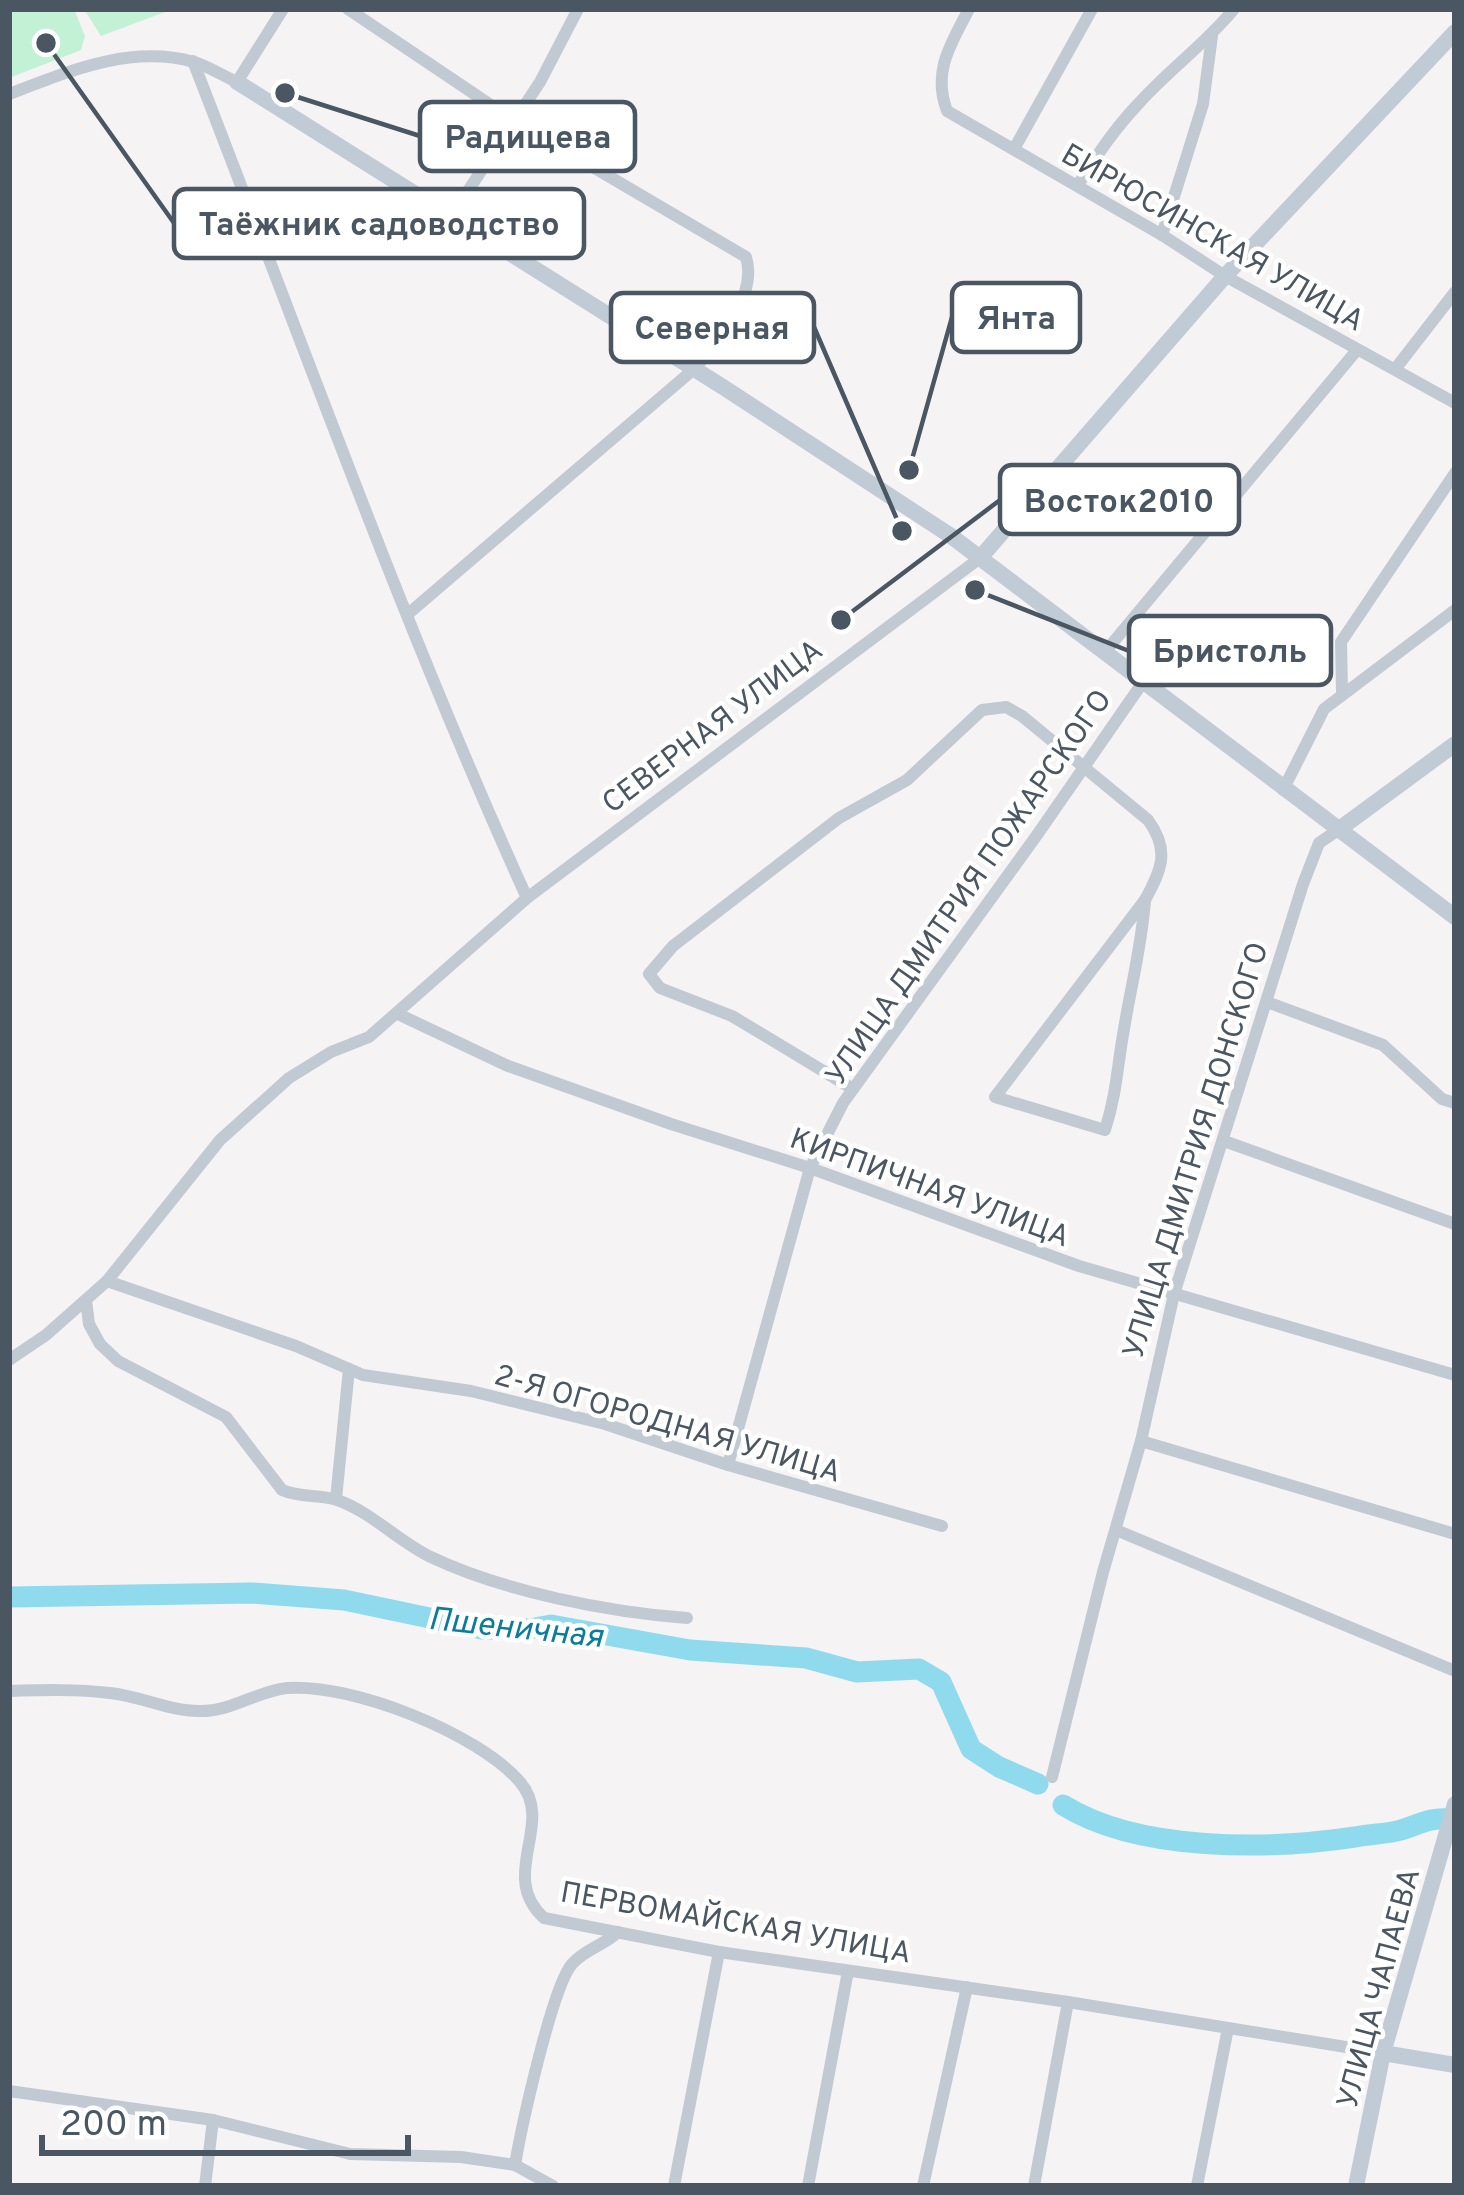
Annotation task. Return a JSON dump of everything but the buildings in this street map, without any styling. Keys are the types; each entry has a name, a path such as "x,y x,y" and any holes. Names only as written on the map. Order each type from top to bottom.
{"main road":[{"name":"СЕВЕРНАЯ УЛИЦА","path":"980,558 1225,276 1455,32"},
{"path":"237,82 694,369 980,558 1455,917"},
{"name":"УЛИЦА ДМИТРИЯ ДОНСКОГО","path":"1338,830 1455,744"},
{"name":"УЛИЦА ЧАПАЕВА","path":"1356,2186 1383,2053 1454,1806"},
{"name":"ПЕРВОМАЙСКАЯ УЛИЦА","path":"1383,2053 1455,2065"}],"street":[{"path":"9,94 93,63 140,57 193,62 237,82 283,9"},
{"path":"348,9 513,120 746,257 750,277 716,346 694,369 408,614"},
{"path":"452,215 540,82 578,9"},
{"name":"БИРЮСИНСКАЯ УЛИЦА","path":"970,9 940,71 940,94 947,111 1225,276 1455,403"},
{"path":"1014,149 1092,9"},
{"path":"1078,185 1109,135 1236,10"},
{"path":"1162,235 1203,104 1212,36"},
{"path":"193,62 408,614 527,898"},
{"path":"1396,368 1455,292"},
{"path":"1105,652 1357,350"},
{"path":"1342,692 1341,642 1455,473"},
{"name":"СЕВЕРНАЯ УЛИЦА","path":"9,1360 107,1281 220,1139 289,1078 331,1052 369,1037 527,898 980,558"},
{"path":"1283,790 1324,709 1455,610"},
{"name":"УЛИЦА ДМИТРИЯ ПОЖАРСКОГО","path":"728,1465 810,1168 853,1089 1143,682"},
{"path":"853,1089 732,1016 660,988 649,974 674,946 839,818 907,780 982,710 1006,706 1148,820 1162,839 1156,879 1145,900 994,1097 1105,1130 1118,1088 1145,900"},
{"name":"УЛИЦА ДМИТРИЯ ДОНСКОГО","path":"1052,1777 1141,1441 1174,1294 1318,843 1338,830"},
{"path":"1268,1002 1383,1045 1442,1099 1455,1103"},
{"name":"КИРПИЧНАЯ УЛИЦА","path":"398,1014 508,1066 1079,1266 1455,1375"},
{"path":"1224,1141 1455,1224"},
{"name":"2-Я ОГОРОДНАЯ УЛИЦА","path":"107,1281 296,1346 363,1375 471,1391 582,1418 943,1526"},
{"path":"86,1300 88,1324 118,1361 226,1417 282,1490 295,1496 336,1499 416,1550 454,1567 598,1606 687,1618"},
{"path":"336,1499 349,1369"},
{"path":"1141,1441 1455,1534"},
{"path":"1116,1530 1455,1670"},
{"name":"ПЕРВОМАЙСКАЯ УЛИЦА","path":"9,1691 112,1693 196,1712 278,1689 345,1693 472,1746 522,1784 533,1813 523,1882 528,1902 544,1918 719,1952 1383,2053"},
{"path":"515,2164 524,2110 564,1975 588,1948 618,1932"},
{"path":"674,2186 719,1952"},
{"path":"808,2186 848,1972"},
{"path":"923,2186 967,1987"},
{"path":"1034,2186 1068,2002"},
{"path":"1197,2186 1228,2028"},
{"path":"9,2091 213,2120 350,2154 460,2157 515,2164 553,2186"},
{"path":"205,2186 213,2120"}],"green space":[{"path":"9,9 74,9 85,36 81,50 9,78"},
{"path":"84,9 173,9 101,36"}],"waterway":[{"name":"Пшеничная","path":"9,1597 252,1593 344,1600 482,1629 551,1625 690,1650 806,1658 857,1672 919,1669 941,1682 971,1749 1038,1784"},
{"name":"Пшеничная","path":"1063,1805 1128,1832 1245,1845 1321,1841 1455,1819"}],"place":[{"name":"Таёжник садоводство","path":"46,43"},
{"name":"Радищева","path":"285,93"},
{"name":"Янта","path":"909,470"},
{"name":"Северная","path":"902,531"},
{"name":"Бристоль","path":"975,590"},
{"name":"Восток2010","path":"841,620"}]}
